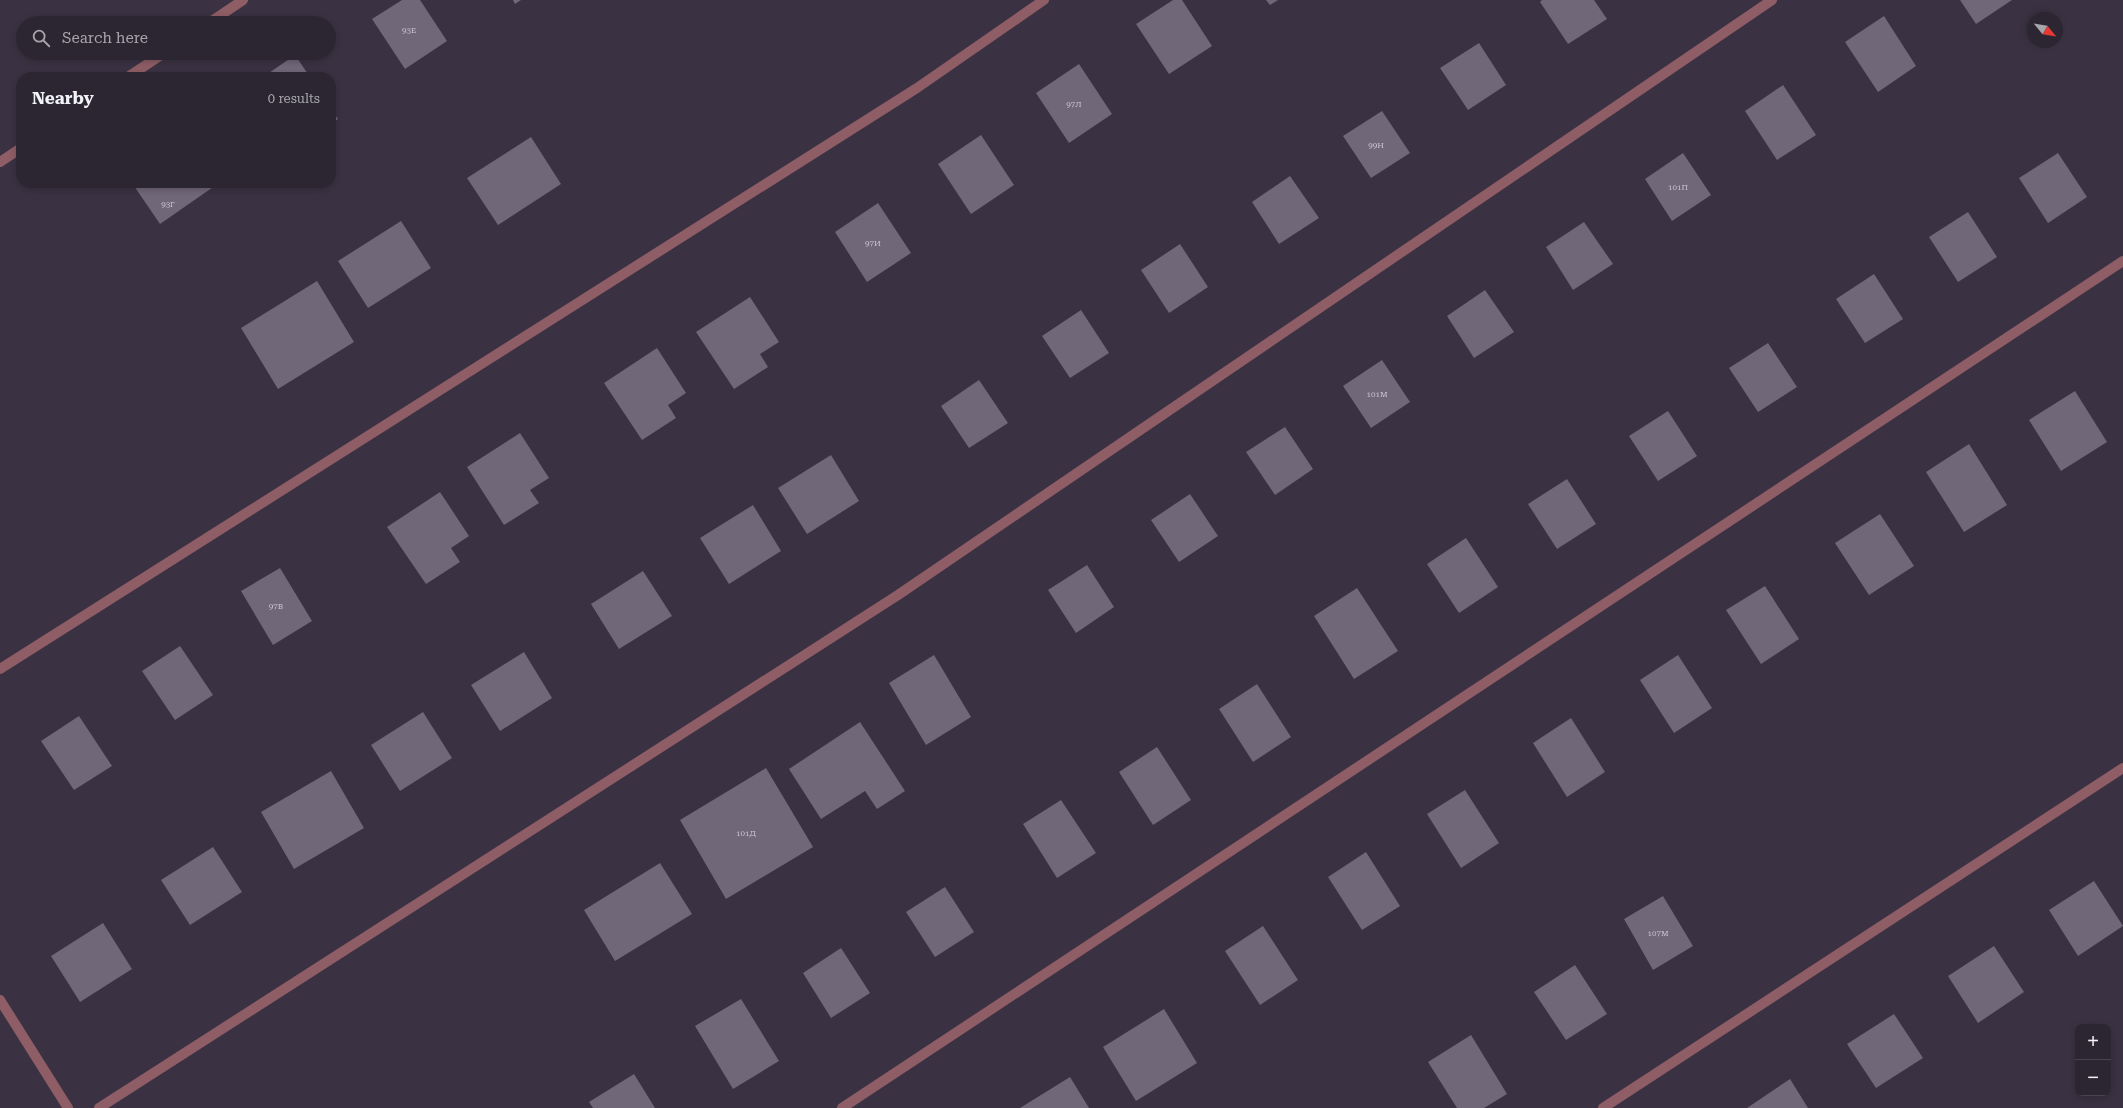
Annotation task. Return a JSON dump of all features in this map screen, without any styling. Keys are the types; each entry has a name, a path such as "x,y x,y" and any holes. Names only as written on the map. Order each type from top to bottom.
{"street":[{"path":"219,16 243,0"},
{"path":"0,669 911,92 1044,0"},
{"path":"99,1108 898,596 1772,0"},
{"path":"136,72 154,60"},
{"path":"0,162 16,151"},
{"path":"842,1108 2123,262"},
{"path":"1603,1108 2123,768"},
{"path":"0,1000 68,1108"}],"building":[{"path":"402,0 420,0 447,41 405,69 372,19"},
{"path":"513,0 521,0 515,4"},
{"path":"1173,0 1182,0 1212,46 1169,74 1136,24"},
{"path":"1266,0 1278,0 1270,5"},
{"path":"1542,0 1594,0 1607,19 1568,44 1540,2"},
{"path":"1960,0 2012,0 1976,24"},
{"path":"1884,16 1916,66 1878,92 1845,42"},
{"path":"1479,43 1506,85 1468,110 1440,68"},
{"path":"288,60 298,60 307,72 270,72"},
{"path":"1079,64 1112,114 1069,143 1036,93"},
{"path":"1783,85 1816,135 1777,160 1745,111"},
{"path":"1382,111 1410,153 1371,178 1343,136"},
{"path":"981,135 1014,185 971,214 938,164"},
{"path":"531,137 561,184 498,225 467,178"},
{"path":"1683,153 1711,195 1672,221 1645,179"},
{"path":"2058,153 2087,197 2048,223 2019,178"},
{"path":"1290,176 1319,218 1279,244 1252,202"},
{"path":"135,188 212,188 160,224"},
{"path":"878,203 911,253 867,282 835,232"},
{"path":"1968,212 1997,257 1958,282 1929,237"},
{"path":"401,221 431,268 368,308 338,261"},
{"path":"1584,222 1613,264 1573,290 1546,247"},
{"path":"1180,244 1208,287 1169,313 1141,270"},
{"path":"1874,274 1903,319 1865,343 1836,299"},
{"path":"317,281 354,342 278,389 241,328"},
{"path":"1485,290 1514,332 1474,358 1447,316"},
{"path":"750,297 779,342 760,354 768,367 734,389 696,332"},
{"path":"1081,310 1109,353 1070,378 1042,336"},
{"path":"1768,343 1797,387 1758,412 1729,368"},
{"path":"657,348 686,393 668,405 676,418 642,440 604,383"},
{"path":"1382,360 1410,402 1371,428 1343,386"},
{"path":"979,380 1008,423 969,448 941,406"},
{"path":"2075,391 2107,442 2061,471 2029,420"},
{"path":"1668,411 1697,456 1658,481 1629,436"},
{"path":"1285,427 1313,469 1275,495 1246,452"},
{"path":"520,433 549,478 530,490 539,503 504,525 467,467"},
{"path":"1969,444 2007,505 1964,532 1926,472"},
{"path":"831,455 859,501 807,534 778,488"},
{"path":"1567,479 1596,524 1557,549 1528,504"},
{"path":"440,492 469,536 451,548 460,562 426,584 387,527"},
{"path":"1190,494 1218,536 1179,562 1151,520"},
{"path":"753,505 781,551 729,584 700,538"},
{"path":"1880,514 1914,566 1869,595 1835,543"},
{"path":"1466,538 1498,587 1459,613 1427,564"},
{"path":"1087,565 1114,607 1076,633 1048,590"},
{"path":"280,568 312,621 273,645 241,591"},
{"path":"643,571 672,616 619,649 591,604"},
{"path":"1765,586 1799,639 1761,664 1726,610"},
{"path":"1357,588 1398,651 1354,679 1314,616"},
{"path":"180,646 213,695 175,720 142,671"},
{"path":"524,652 552,698 500,731 471,685"},
{"path":"934,655 971,717 926,745 889,683"},
{"path":"1678,655 1712,708 1674,733 1640,680"},
{"path":"1257,684 1291,737 1253,762 1219,709"},
{"path":"423,712 452,758 400,791 371,745"},
{"path":"79,716 112,766 74,790 41,741"},
{"path":"1571,718 1605,772 1567,797 1533,743"},
{"path":"860,722 905,791 877,809 865,791 821,819 789,769"},
{"path":"1157,747 1191,800 1153,825 1119,772"},
{"path":"766,768 813,847 726,899 680,820"},
{"path":"331,771 364,828 294,869 261,812"},
{"path":"1465,790 1499,843 1461,868 1427,814"},
{"path":"1061,800 1096,853 1057,878 1023,824"},
{"path":"213,847 242,892 190,925 161,880"},
{"path":"1366,852 1400,906 1362,930 1328,877"},
{"path":"660,863 692,914 615,961 584,910"},
{"path":"2094,881 2123,926 2078,956 2049,910"},
{"path":"945,887 974,932 935,957 906,912"},
{"path":"1663,896 1693,946 1653,970 1624,919"},
{"path":"103,923 132,969 80,1002 51,956"},
{"path":"1263,926 1298,980 1260,1005 1225,951"},
{"path":"1994,946 2024,992 1978,1023 1948,976"},
{"path":"841,948 870,993 831,1018 803,973"},
{"path":"1575,965 1607,1014 1566,1040 1534,992"},
{"path":"741,999 779,1061 733,1089 695,1026"},
{"path":"1164,1009 1197,1063 1136,1101 1103,1047"},
{"path":"1894,1014 1923,1058 1876,1088 1847,1044"},
{"path":"1471,1035 1507,1094 1484,1108 1457,1108 1428,1062"},
{"path":"634,1074 655,1108 593,1108 589,1102"},
{"path":"1070,1077 1089,1108 1020,1108"},
{"path":"1790,1079 1808,1108 1747,1108"}]}
